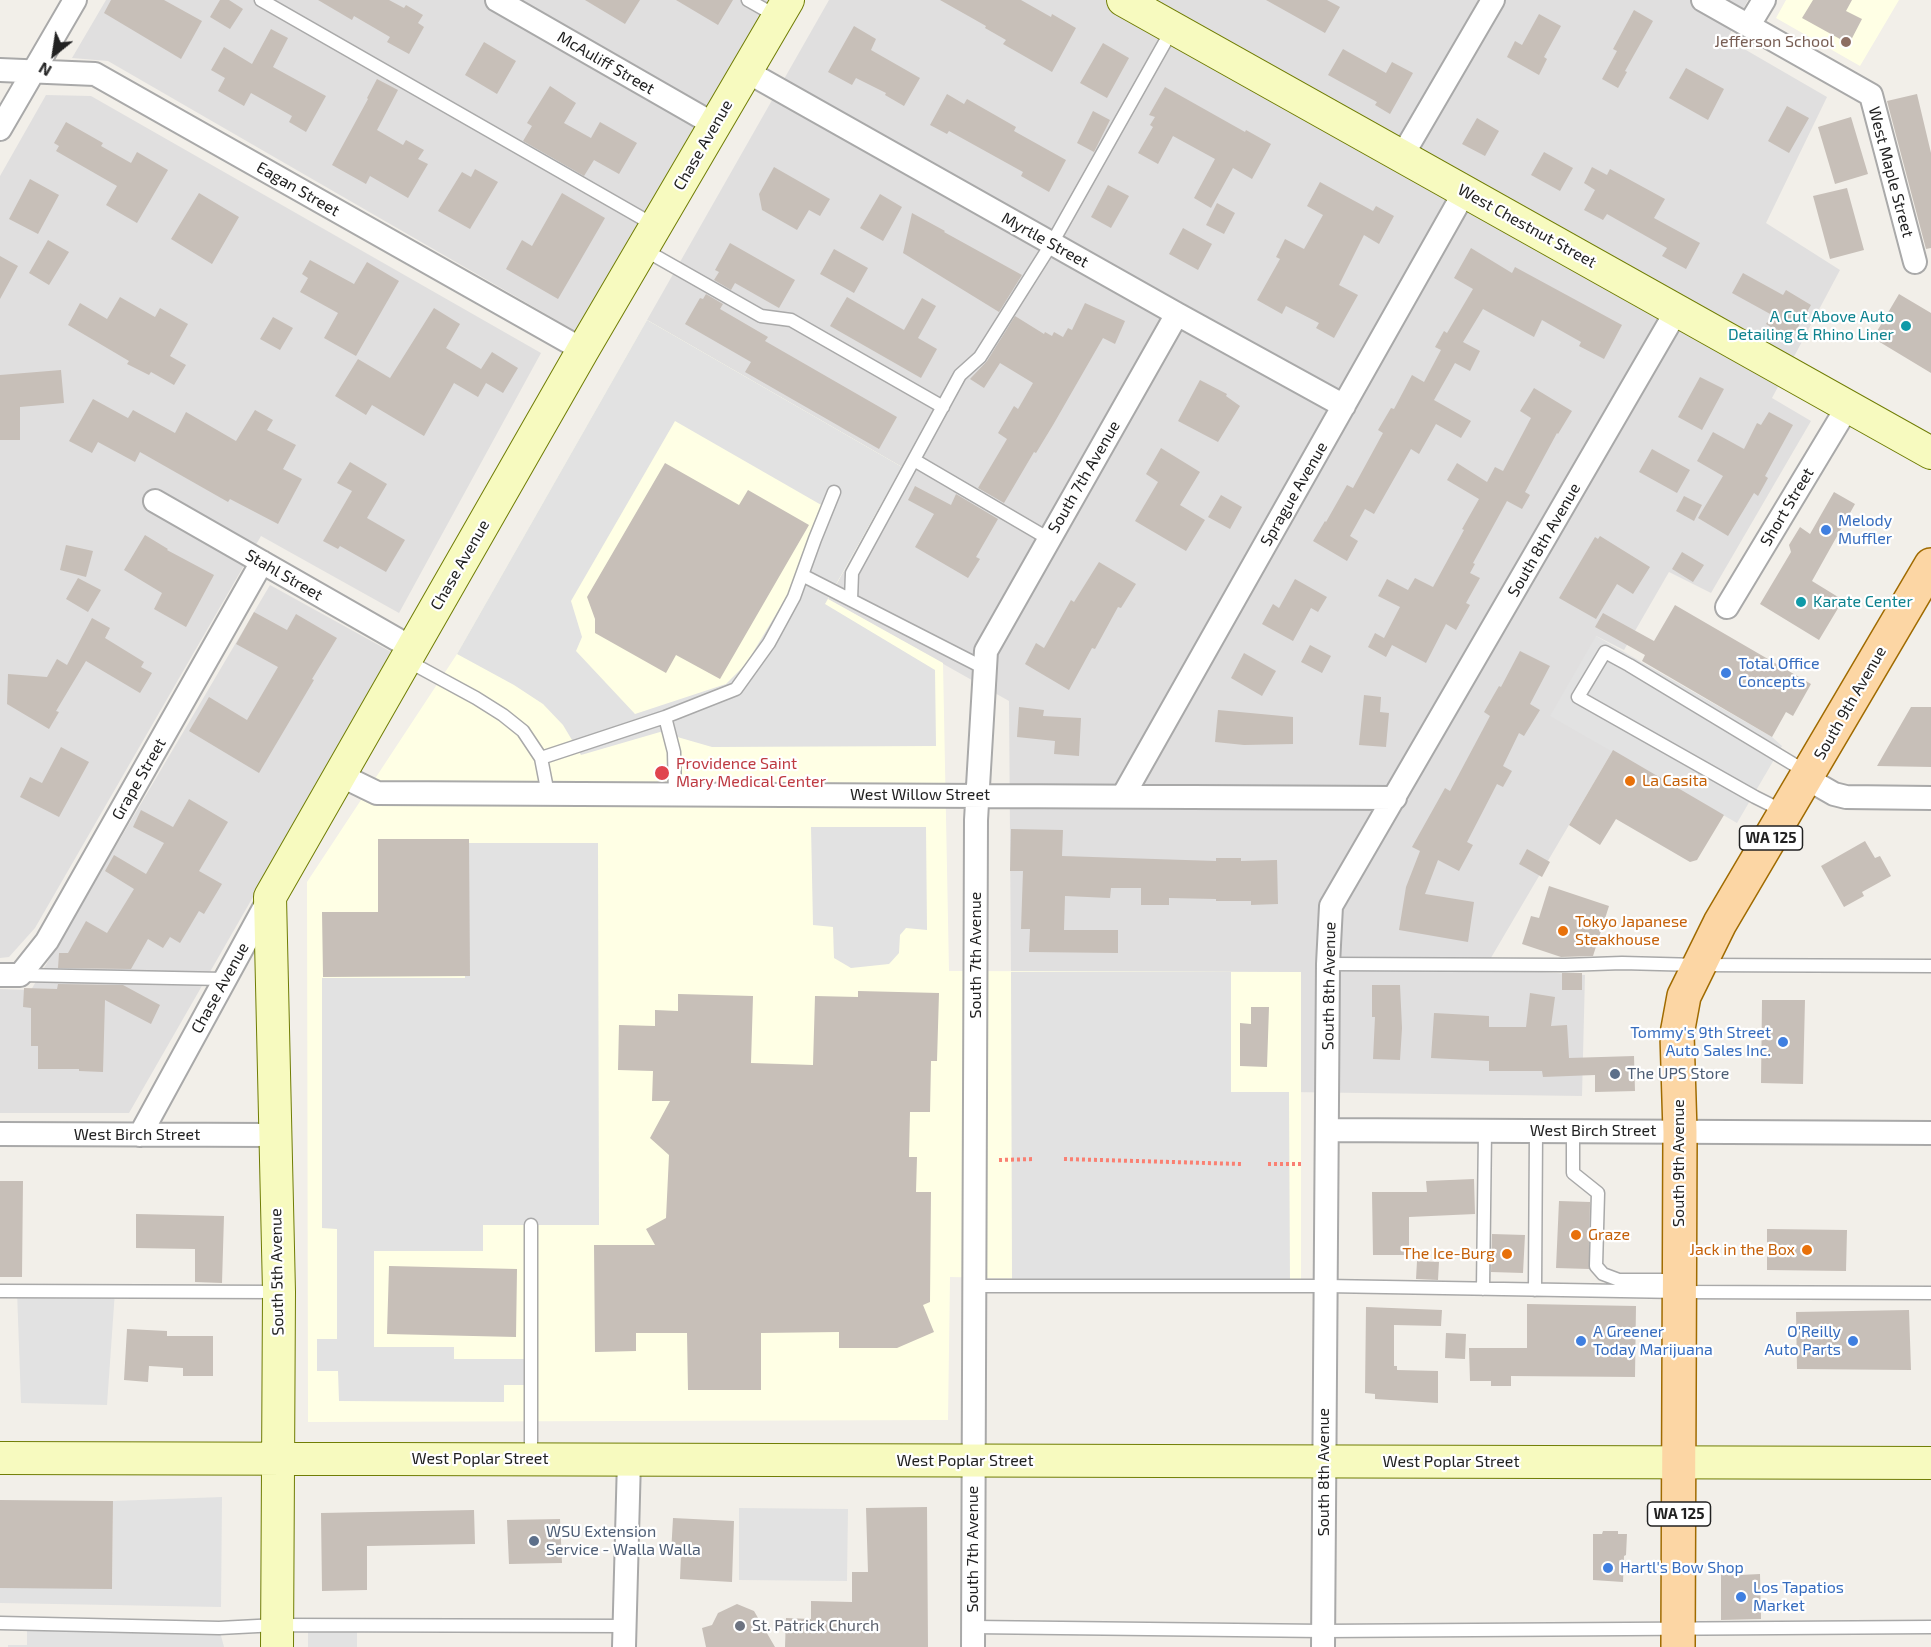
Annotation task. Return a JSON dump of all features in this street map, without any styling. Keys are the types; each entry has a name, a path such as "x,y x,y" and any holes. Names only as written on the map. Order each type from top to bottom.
{"main road":[{"name":"West Chestnut Street","path":"1123,0 1931,453"},
{"name":"Chase Avenue","path":"270,897 583,350 783,9"},
{"name":"South 9th Avenue","path":"1678,1637 1680,1132 1677,1034 1684,996 1720,923 1931,565"},
{"name":"South 5th Avenue","path":"270,897 279,1292 277,1636"},
{"name":"West Poplar Street","path":"0,1458 1931,1464"}],"street":[{"path":"0,129 75,0"},
{"name":"McAuliff Street","path":"497,0 715,125"},
{"path":"1402,156 1493,0"},
{"name":"West Maple Street","path":"1703,0 1871,95 1915,262"},
{"path":"1749,25 1764,0"},
{"name":"Eagan Street","path":"0,70 96,75 583,350"},
{"name":"Myrtle Street","path":"746,71 1344,406"},
{"name":"Sprague Avenue","path":"1123,796 1465,191"},
{"name":"South 8th Avenue","path":"1323,1639 1328,964 1331,906 1677,310"},
{"name":"South 7th Avenue","path":"973,1637 977,796 986,651 1177,314"},
{"name":"Short Street","path":"1727,607 1848,406"},
{"name":"Stahl Street","path":"155,501 262,562 409,654"},
{"name":"Grape Street","path":"10,975 47,941 262,562"},
{"name":"West Willow Street","path":"340,775 377,793 1395,798"},
{"path":"1808,776 1834,794 1846,797 1931,798"},
{"name":"Chase Avenue","path":"140,1135 270,897"},
{"name":"West Birch Street","path":"1327,1130 1931,1133"},
{"name":"West Birch Street","path":"0,1134 274,1135"},
{"path":"624,1636 629,1460"}],"lane":[{"path":"261,0 649,237 761,316 791,320 943,407"},
{"path":"748,0 783,9"},
{"path":"851,600 852,573 960,375 980,357 1052,243 1173,28"},
{"path":"914,460 1049,539"},
{"path":"541,759 665,717 735,689 774,635 795,597 834,492"},
{"path":"802,575 984,668"},
{"path":"1786,812 1755,797 1578,697 1605,652 1808,776"},
{"path":"409,654 503,715 523,731 541,759 548,794"},
{"path":"665,717 674,752 675,794"},
{"path":"1328,964 1565,965 1622,963 1931,966"},
{"path":"10,975 224,979"},
{"path":"1484,1289 1485,1131"},
{"path":"1535,1290 1536,1131"},
{"path":"1573,1131 1573,1173 1598,1194 1596,1266 1603,1274 1619,1280 1680,1286"},
{"path":"531,1225 531,1459"},
{"path":"974,1286 1326,1286 1535,1290 1680,1286 1931,1293"},
{"path":"0,1291 279,1292"},
{"path":"0,1623 219,1628 277,1636 624,1636"},
{"path":"973,1637 1323,1639 1678,1637 1931,1626"}],"path":[{"path":"999,1160 1034,1159"},
{"path":"1064,1159 1242,1164"},
{"path":"1268,1164 1304,1164"}],"shaded area":[{"path":"106,0 773,0 577,332 108,61 72,58"},
{"path":"829,0 1748,0 1727,39 1827,97 1766,223 1840,270 1772,398 1811,421 1711,593 1669,572 1624,650 1596,636 1613,750 1485,968 1585,975 1582,1096 1289,1092 1300,972 1011,972 1009,701 828,599 902,467 647,320"},
{"name":"Jefferson School","path":"1786,0 1899,0 1860,66 1776,18"},
{"path":"46,95 91,96 541,353 399,613 261,536 35,928 9,957 0,958 0,176"},
{"name":"Providence Saint Mary Medical Center","path":"647,320 902,467 828,599 943,663 949,971 1301,972 1301,1285 950,1277 948,1420 308,1422 307,882 457,654"},
{"path":"647,320 902,467 825,604 935,670 936,746 712,747 660,732 581,755 563,725 543,704 514,685 457,654","holes":["675,421 823,506 787,596 746,664 726,684 635,714 576,651 582,637 571,601"]},
{"path":"270,585 393,653 129,1113 0,1113 0,989 31,990"},
{"path":"1596,636 1772,737 1782,746 1737,823 1550,716"},
{"path":"811,827 926,827 927,930 906,928 900,935 899,953 889,964 851,968 834,958 833,927 813,925"},
{"path":"465,843 598,843 599,1225 483,1225 483,1251 374,1251 374,1347 454,1347 454,1359 528,1359 528,1385 504,1385 504,1402 339,1401 338,1371 317,1371 317,1339 337,1339 337,1229 322,1228 322,978 465,978"},
{"path":"1011,972 1231,972 1231,1092 1289,1092 1290,1285 1012,1279"},
{"path":"17,1291 115,1291 107,1405 21,1403"},
{"path":"222,1497 221,1607 0,1603 0,1588 112,1588 113,1501"},
{"path":"739,1508 848,1509 847,1581 739,1580"},
{"path":"219,1628 224,1647 8,1647 8,1645 27,1645 27,1631"},
{"path":"308,1630 357,1632 357,1647 308,1647"}],"building":[{"path":"111,0 164,0 202,21 181,59 104,13"},
{"path":"220,0 229,0 243,9 230,29 210,17"},
{"path":"318,0 389,0 404,8 406,5 423,15 418,23 424,27 409,54 387,42 390,37 354,16 352,20"},
{"path":"585,0 640,0 625,24"},
{"path":"676,0 733,0 718,25"},
{"path":"940,0 1021,0 1076,28 1052,72 1003,44 1006,40 985,28 986,26"},
{"path":"1266,0 1327,0 1340,7 1325,33"},
{"path":"1813,0 1852,0 1846,11 1862,19 1849,44 1802,18"},
{"path":"1634,10 1653,21 1618,88 1602,79 1617,51 1613,49"},
{"path":"1539,14 1561,26 1544,57 1547,59 1539,75 1507,57 1515,41 1522,45"},
{"path":"854,26 876,39 871,50 920,78 904,106 885,95 886,93 856,78 852,85 828,72"},
{"path":"271,29 288,38 273,67 326,96 306,132 289,122 292,116 251,93 244,106 218,91 225,78 211,70 224,47 252,64"},
{"path":"484,42 516,61 497,94 465,75"},
{"path":"1103,43 1129,58 1107,98 1080,83"},
{"path":"1343,49 1386,73 1392,62 1413,73 1390,114 1375,105 1377,102 1328,75"},
{"path":"1686,68 1724,89 1708,120 1669,98"},
{"path":"377,79 398,90 377,130 403,145 406,140 424,150 418,159 428,164 408,198 370,176 366,184 332,165"},
{"path":"550,86 576,103 564,123 591,138 600,122 637,143 619,174 594,160 584,176 523,141 532,126 527,123"},
{"path":"1165,87 1271,144 1252,179 1233,168 1211,208 1194,198 1215,159 1173,136 1158,164 1138,153 1153,127 1150,125 1155,117 1149,115"},
{"path":"947,94 964,104 967,99 1016,127 1014,131 1066,160 1049,192 1021,176 1023,172 949,131 947,134 930,125"},
{"path":"1917,94 1931,153 1931,248 1926,249 1887,101"},
{"path":"1787,106 1809,118 1789,153 1768,141"},
{"path":"1093,111 1110,120 1094,152 1077,143"},
{"path":"1851,117 1868,174 1835,184 1818,127"},
{"path":"1477,118 1499,131 1485,156 1462,144"},
{"path":"66,122 103,143 101,146 131,163 137,152 168,170 137,223 106,205 117,186 56,151 59,146 54,143"},
{"path":"1544,152 1573,168 1560,191 1531,175"},
{"path":"774,167 830,199 820,216 809,210 797,230 762,210 759,194"},
{"path":"1592,167 1607,175 1610,169 1665,199 1654,218 1700,243 1686,269 1662,256 1667,248 1607,214 1603,220 1584,210 1595,190 1584,183"},
{"path":"475,169 498,182 470,229 438,211 462,172 471,177"},
{"path":"30,179 59,195 38,234 9,219"},
{"path":"1320,182 1373,211 1376,206 1394,216 1379,244 1364,235 1339,285 1358,295 1334,338 1316,328 1319,323 1286,306 1282,314 1257,300 1280,259 1276,257 1285,239 1304,249 1323,215 1307,206"},
{"path":"1108,185 1129,196 1111,228 1091,217"},
{"path":"1847,188 1864,250 1830,259 1813,196"},
{"path":"199,193 239,217 212,264 171,239"},
{"path":"562,193 605,218 558,299 506,269 522,240 532,246"},
{"path":"880,194 902,207 883,241 860,228"},
{"path":"1217,203 1235,213 1224,234 1206,225"},
{"path":"912,213 1022,275 999,312 903,253"},
{"path":"1183,228 1212,244 1198,270 1169,254"},
{"path":"48,240 69,252 49,285 29,273"},
{"path":"730,243 795,280 779,308 735,283 731,290 714,280 719,272 715,270"},
{"path":"1471,248 1512,273 1515,267 1622,325 1604,359 1579,346 1581,342 1542,320 1534,337 1483,309 1463,342 1480,351 1470,371 1455,363 1434,400 1471,421 1461,438 1436,424 1419,454 1411,449 1374,514 1365,509 1350,536 1358,541 1347,561 1313,541 1347,485 1353,488 1383,433 1378,430 1391,408 1394,409 1412,375 1424,382 1441,350 1435,347 1444,331 1447,333 1473,289 1454,278"},
{"path":"834,249 868,268 854,293 820,274"},
{"path":"0,256 18,266 0,299"},
{"path":"310,260 354,284 367,262 399,281 356,356 324,338 338,313 300,292 308,278 302,274"},
{"path":"1743,273 1783,295 1786,290 1811,305 1791,339 1766,324 1772,315 1732,293"},
{"path":"706,294 723,304 720,309 768,337 765,341 897,417 879,449 745,372 751,362 685,324 700,298 703,299"},
{"name":"A Cut Above Auto Detailing & Rhino Liner","path":"1899,294 1931,313 1931,373 1873,338"},
{"path":"120,297 155,317 160,308 188,324 170,356 186,365 174,385 151,372 149,375 127,364 129,361 68,325 80,303 107,319"},
{"path":"847,297 904,330 922,298 936,306 918,338 937,349 921,378 830,326"},
{"path":"1085,303 1125,321 1115,344 1103,338 1053,425 1004,503 978,488 1007,439 998,433 1014,406 1018,409 1033,383 1000,363 984,388 970,379 987,361 1015,316 1044,334 1045,332 1052,336 1054,332 1063,337 1068,328 1072,330"},
{"path":"434,308 460,324 446,348 481,369 492,352 518,368 503,393 486,383 478,397 454,383 424,436 372,405 366,415 335,396 358,359 390,378"},
{"path":"273,317 293,328 280,350 260,339"},
{"path":"61,370 64,403 20,407 20,440 0,440 0,375"},
{"path":"1700,377 1724,389 1702,430 1678,417"},
{"path":"1200,380 1227,394 1226,396 1240,406 1218,442 1178,421"},
{"path":"1534,388 1572,411 1557,433 1525,492 1530,495 1522,509 1507,501 1473,563 1475,564 1470,573 1480,578 1466,603 1470,605 1456,630 1446,624 1426,663 1392,645 1386,657 1368,647 1375,633 1384,638 1400,607 1378,596 1387,579 1408,590 1415,578 1433,587 1479,499 1447,480 1457,463 1487,482 1495,467 1503,471 1531,418 1520,411"},
{"path":"93,399 128,418 133,410 175,433 186,412 236,441 255,410 273,420 267,430 296,445 283,469 302,479 278,524 230,499 228,502 140,452 135,462 98,442 92,453 69,441"},
{"path":"1769,412 1793,425 1765,476 1768,478 1758,496 1754,493 1728,536 1698,518 1723,476 1697,461 1713,432 1744,449 1757,423 1761,425"},
{"path":"1161,448 1200,472 1180,505 1205,520 1186,551 1135,521 1158,482 1146,474"},
{"path":"1652,449 1690,470 1677,493 1639,472"},
{"path":"350,462 387,484 367,518 405,540 386,572 340,546 338,549 323,541 352,491 337,483"},
{"path":"665,463 739,505 748,490 809,525 720,679 676,655 666,673 595,633 595,619 587,597"},
{"path":"915,486 951,505 956,494 998,519 976,557 980,559 968,578 915,547 934,514 908,500"},
{"path":"1834,492 1855,504 1812,581 1843,600 1819,640 1760,604 1791,552 1789,545 1800,527 1810,534"},
{"path":"1221,495 1242,507 1230,529 1208,517"},
{"path":"1684,496 1702,505 1694,521 1676,511"},
{"path":"145,535 167,550 214,575 186,627 154,609 162,593 124,570"},
{"path":"1600,536 1650,567 1633,594 1617,584 1596,619 1559,598 1595,537 1598,539"},
{"path":"66,545 93,551 86,577 60,570"},
{"path":"1682,552 1704,565 1693,582 1672,569"},
{"path":"1099,562 1136,584 1121,608 1118,607 1095,649 1092,648 1069,690 1025,664 1036,643 1044,648 1071,600 1074,602"},
{"path":"78,578 101,590 88,612 66,599"},
{"path":"1295,579 1327,597 1318,612 1311,608 1293,641 1262,624 1273,604 1279,608"},
{"name":"Total Office Concepts","path":"1675,605 1811,684 1793,716 1786,712 1772,737 1642,661 1645,655 1595,627 1603,613 1654,641"},
{"path":"254,612 287,630 296,614 337,638 259,773 189,731 209,697 247,720 278,667 236,644"},
{"path":"92,618 110,628 105,638 144,662 141,667 152,673 140,693 86,661 56,711 59,712 49,729 7,704 8,674 47,677 57,659 67,665"},
{"path":"1310,645 1331,656 1322,673 1301,662"},
{"path":"1520,651 1550,666 1530,704 1540,710 1524,736 1519,733 1503,766 1512,771 1503,787 1497,784 1467,842 1473,845 1459,871 1438,860 1425,894 1474,902 1468,942 1399,930 1406,887 1420,851 1412,847 1445,788 1450,791 1490,716 1484,712 1499,686 1501,687"},
{"path":"1244,653 1276,671 1262,696 1231,678"},
{"path":"1364,695 1381,697 1380,712 1389,713 1386,747 1359,745"},
{"path":"1019,707 1044,710 1043,716 1081,718 1079,756 1054,754 1055,741 1017,737"},
{"path":"1911,707 1931,707 1931,767 1877,766"},
{"path":"1218,710 1293,717 1293,744 1244,745 1215,742"},
{"path":"61,747 89,762 59,817 20,797 30,777 42,783"},
{"name":"La Casita","path":"1613,750 1724,815 1697,860 1690,862 1616,819 1600,845 1569,825"},
{"path":"189,799 228,822 199,871 222,884 204,914 199,911 180,943 170,937 163,948 148,939 131,969 58,968 59,953 68,953 86,921 107,933 134,889 105,871 114,855 146,874 164,843 133,827 141,810 173,827"},
{"path":"1011,829 1063,830 1062,856 1216,861 1216,858 1241,858 1241,861 1277,860 1278,904 1251,905 1251,901 1169,898 1169,905 1141,905 1141,888 1111,888 1110,898 1065,896 1064,930 1118,930 1118,953 1029,952 1030,929 1021,929 1023,871 1010,871"},
{"path":"378,839 469,839 470,976 323,977 322,912 378,912"},
{"path":"1865,841 1875,858 1880,856 1891,876 1862,892 1864,896 1844,907 1821,866"},
{"path":"1527,849 1550,862 1542,877 1519,864"},
{"name":"Tokyo Japanese Steakhouse","path":"1549,886 1609,906 1593,956 1561,957 1522,944 1531,916 1539,918"},
{"path":"1562,973 1582,973 1582,990 1562,990"},
{"path":"58,984 123,985 160,1005 151,1024 105,1000 103,1072 79,1071 79,1069 38,1069 38,1046 31,1046 31,1008 23,1007 24,988 57,989"},
{"path":"1372,985 1400,985 1402,1028 1400,1060 1373,1059 1375,1017 1372,1017"},
{"path":"858,991 939,993 937,1061 931,1061 930,1112 910,1112 909,1157 917,1157 916,1192 931,1192 930,1302 923,1305 934,1332 897,1348 839,1348 839,1332 761,1333 761,1390 688,1390 687,1333 636,1333 636,1351 595,1352 594,1245 655,1245 646,1229 666,1218 669,1155 650,1138 670,1101 652,1101 653,1071 618,1070 619,1025 655,1026 655,1010 678,1011 678,994 753,996 751,1063 813,1065 815,996 858,997"},
{"path":"1530,993 1555,997 1551,1026 1567,1025 1569,1058 1634,1056 1635,1091 1595,1092 1595,1075 1543,1077 1542,1071 1489,1071 1489,1061 1431,1058 1434,1013 1489,1016 1489,1027 1526,1027"},
{"name":"Tommy's 9th Street Auto Sales Inc.","path":"1762,1000 1805,1000 1803,1084 1761,1083"},
{"path":"1251,1007 1269,1007 1267,1067 1240,1066 1240,1023 1251,1024"},
{"path":"1474,1179 1475,1214 1409,1217 1409,1255 1373,1255 1372,1192 1427,1192 1426,1181"},
{"path":"0,1181 23,1181 22,1277 0,1277"},
{"name":"Graze","path":"1559,1201 1590,1202 1589,1269 1556,1268"},
{"path":"136,1214 224,1216 222,1283 195,1282 195,1249 136,1248"},
{"name":"Jack in the Box","path":"1767,1229 1847,1230 1846,1271 1767,1270"},
{"name":"The Ice-Burg","path":"1492,1234 1525,1235 1523,1273 1491,1272"},
{"path":"1417,1261 1439,1262 1438,1280 1416,1279"},
{"path":"389,1266 517,1269 516,1337 387,1334"},
{"name":"A Greener Today Marijuana","path":"1527,1304 1636,1306 1635,1377 1511,1376 1511,1386 1491,1386 1491,1381 1470,1381 1469,1348 1527,1348"},
{"path":"1366,1307 1442,1310 1441,1326 1394,1325 1394,1366 1397,1366 1397,1370 1438,1371 1438,1403 1375,1399 1375,1394 1365,1393"},
{"name":"O'Reilly Auto Parts","path":"1909,1310 1911,1370 1797,1369 1796,1312"},
{"path":"127,1329 167,1331 167,1336 213,1336 213,1376 183,1376 183,1368 149,1366 148,1382 124,1380"},
{"path":"1446,1333 1466,1334 1465,1359 1445,1358"},
{"path":"0,1500 113,1501 112,1589 0,1588"},
{"path":"927,1507 928,1647 785,1647 786,1618 811,1619 811,1601 852,1602 852,1572 868,1572 866,1508"},
{"path":"474,1510 475,1544 367,1546 367,1590 322,1591 321,1513"},
{"path":"673,1518 734,1521 732,1582 680,1579 681,1554 671,1554"},
{"name":"WSU Extension Service - Walla Walla","path":"560,1519 562,1563 509,1564 507,1520"},
{"name":"Hartl's Bow Shop","path":"1603,1531 1618,1531 1618,1534 1627,1534 1623,1582 1593,1580 1593,1534 1602,1534"},
{"name":"Los Tapatios Market","path":"1738,1564 1740,1575 1760,1574 1761,1619 1721,1620 1721,1565"},
{"name":"St. Patrick Church","path":"737,1604 754,1611 775,1647 706,1647 702,1628 712,1625 718,1613"}],"place":[{"name":"Jefferson School","path":"1846,42"},
{"name":"A Cut Above Auto Detailing & Rhino Liner","path":"1906,326"},
{"name":"Melody Muffler","path":"1826,530"},
{"name":"Karate Center","path":"1801,602"},
{"name":"Total Office Concepts","path":"1726,673"},
{"name":"Providence Saint Mary Medical Center","path":"662,773"},
{"name":"La Casita","path":"1630,781"},
{"name":"Tokyo Japanese Steakhouse","path":"1563,931"},
{"name":"Tommy's 9th Street Auto Sales Inc.","path":"1783,1042"},
{"name":"The UPS Store","path":"1615,1074"},
{"name":"Graze","path":"1576,1235"},
{"name":"Jack in the Box","path":"1807,1250"},
{"name":"The Ice-Burg","path":"1507,1254"},
{"name":"A Greener Today Marijuana","path":"1581,1341"},
{"name":"O'Reilly Auto Parts","path":"1853,1341"},
{"name":"WSU Extension Service - Walla Walla","path":"534,1541"},
{"name":"Hartl's Bow Shop","path":"1608,1568"},
{"name":"Los Tapatios Market","path":"1741,1597"},
{"name":"St. Patrick Church","path":"740,1626"}]}
